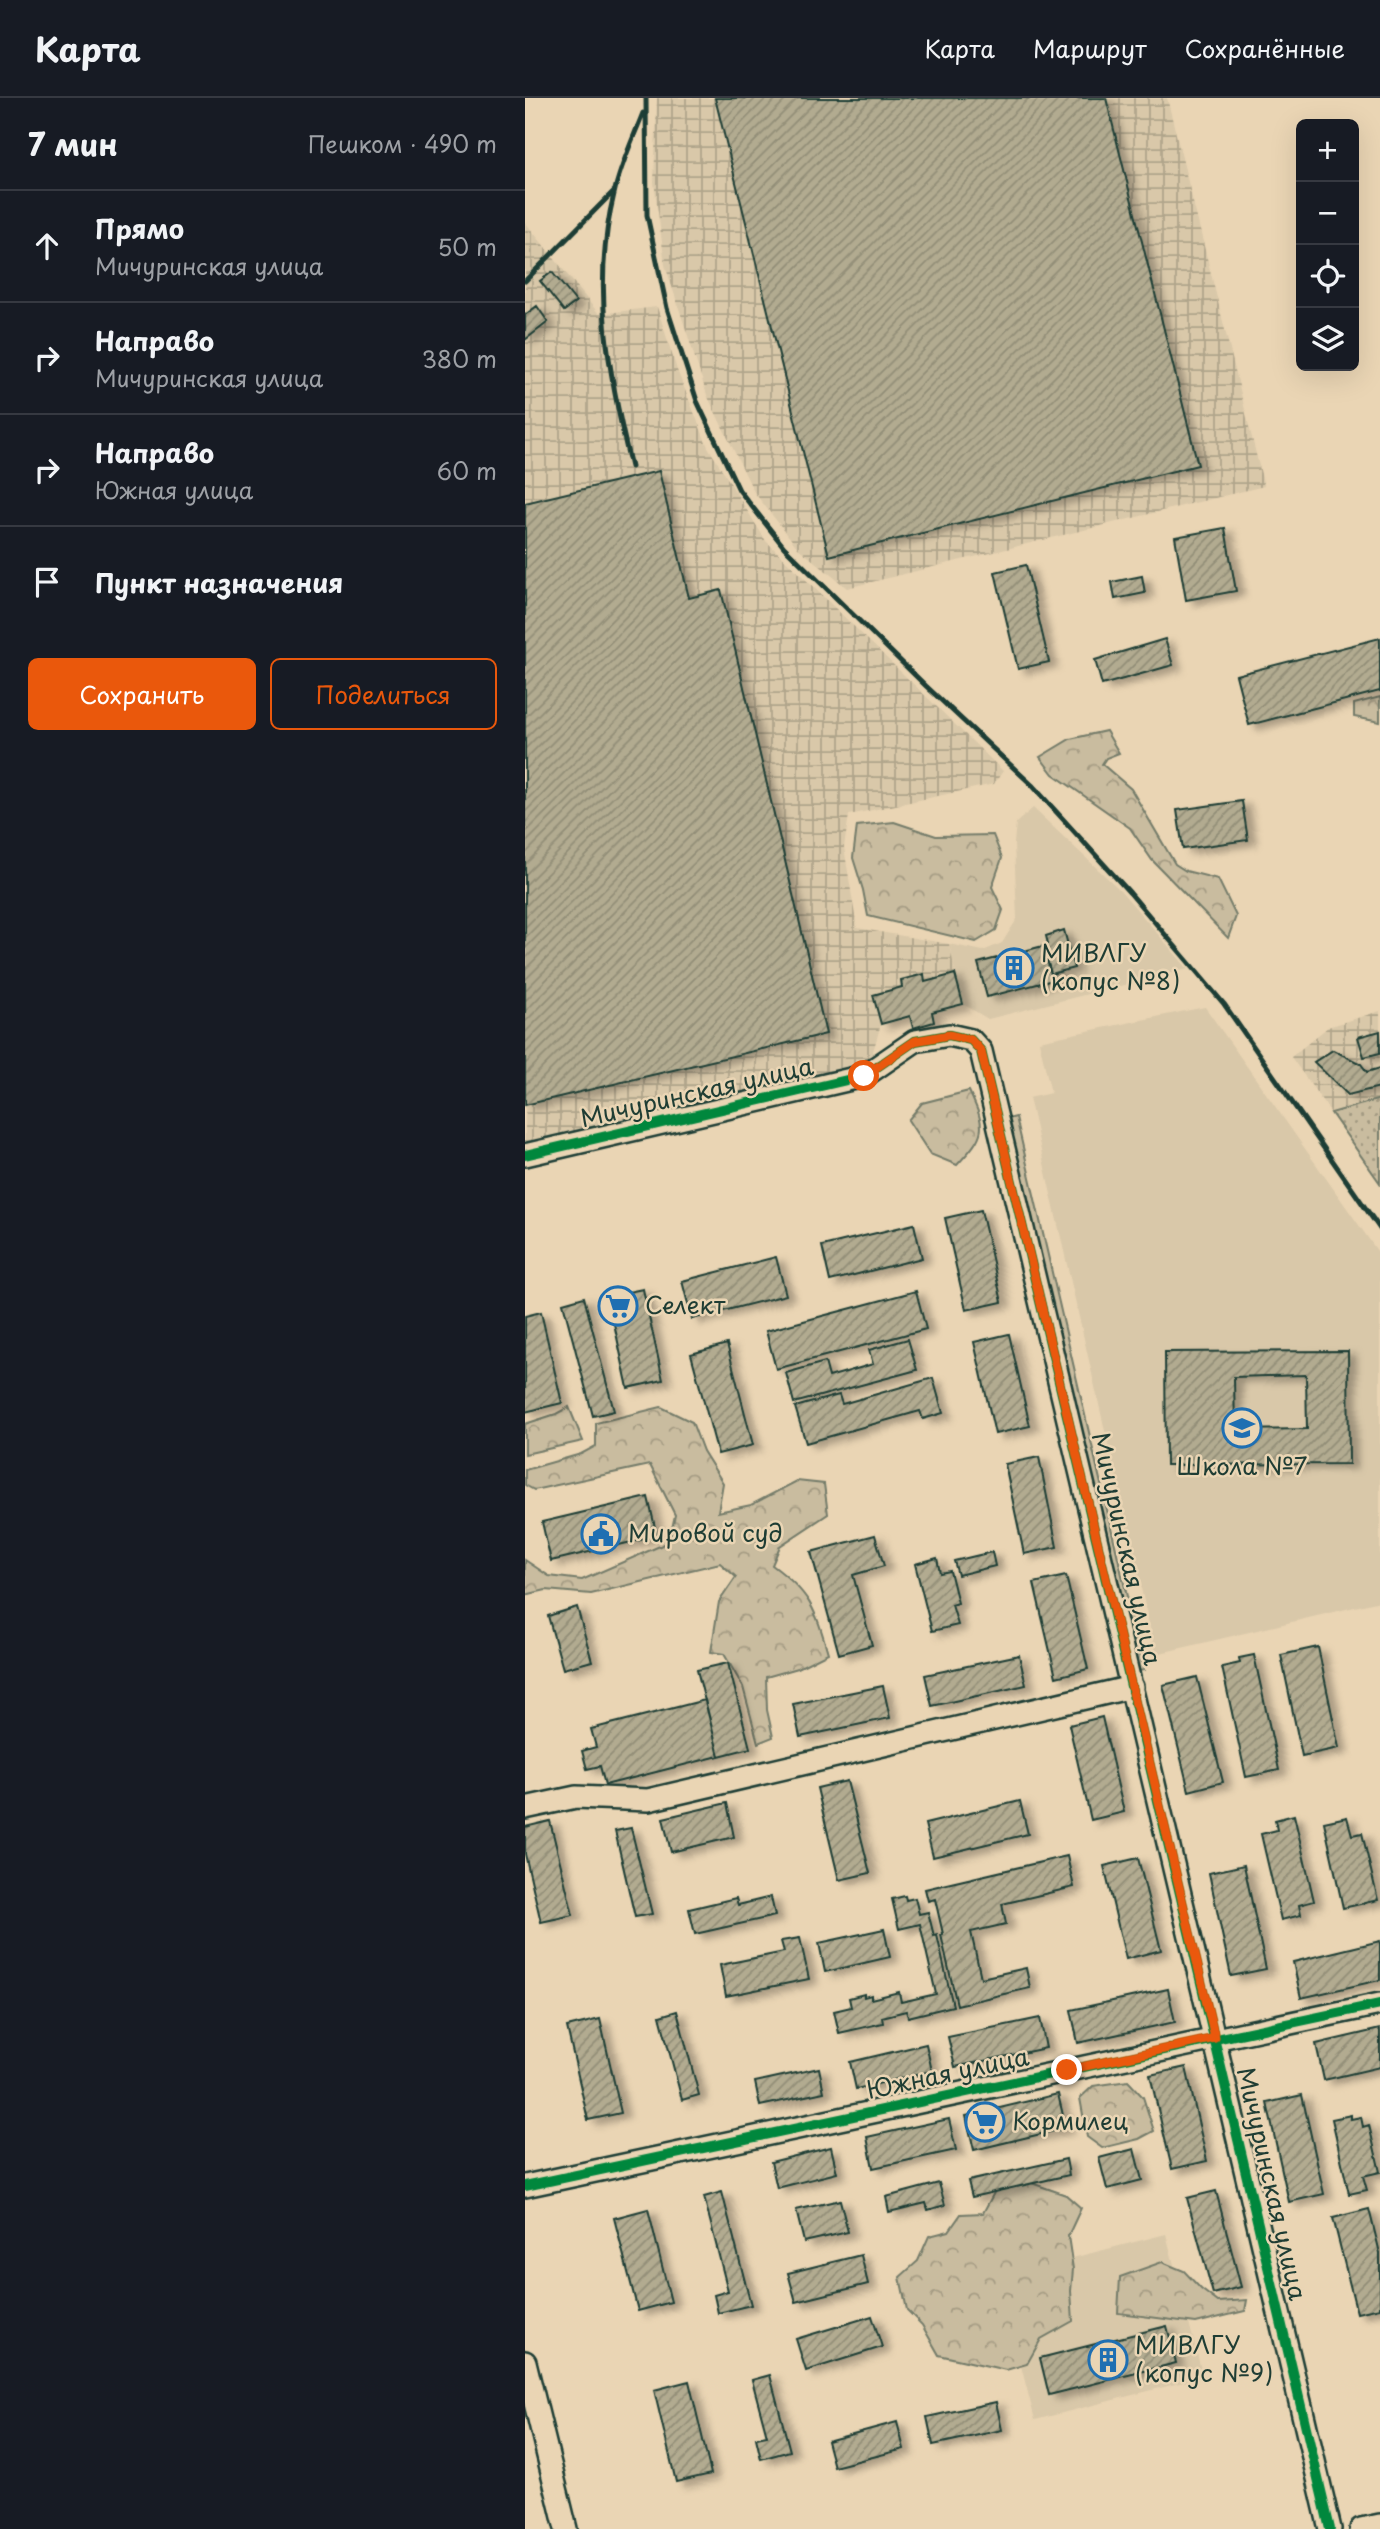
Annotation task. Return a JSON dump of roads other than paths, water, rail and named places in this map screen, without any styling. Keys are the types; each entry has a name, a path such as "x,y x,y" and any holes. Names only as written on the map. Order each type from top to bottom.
{"street":[{"name":"Мичуринская улица","path":"525,1155 864,1076 915,1041 949,1035 971,1040 981,1051 1331,2529"},
{"path":"525,1808 576,1797 648,1800 1132,1687"},
{"name":"Южная улица","path":"525,2186 1380,2004"},
{"path":"525,2362 566,2529"},
{"path":"1361,2529 1380,2525"}],"railway":[{"path":"646,98 647,215 667,308 697,401 739,490 784,547 1032,785 1130,893 1224,1004 1380,1229"},
{"path":"631,467 610,365 603,297 604,263 607,229 617,184 643,113"},
{"path":"525,281 614,191"}],"place":[{"name":"МИВЛГУ (копус №8)","path":"1014,968"},
{"name":"Селект","path":"618,1306"},
{"name":"Школа №7","path":"1242,1428"},
{"name":"Мировой суд","path":"601,1534"},
{"name":"Кормилец","path":"985,2122"},
{"name":"МИВЛГУ (копус №9)","path":"1108,2360"}]}
